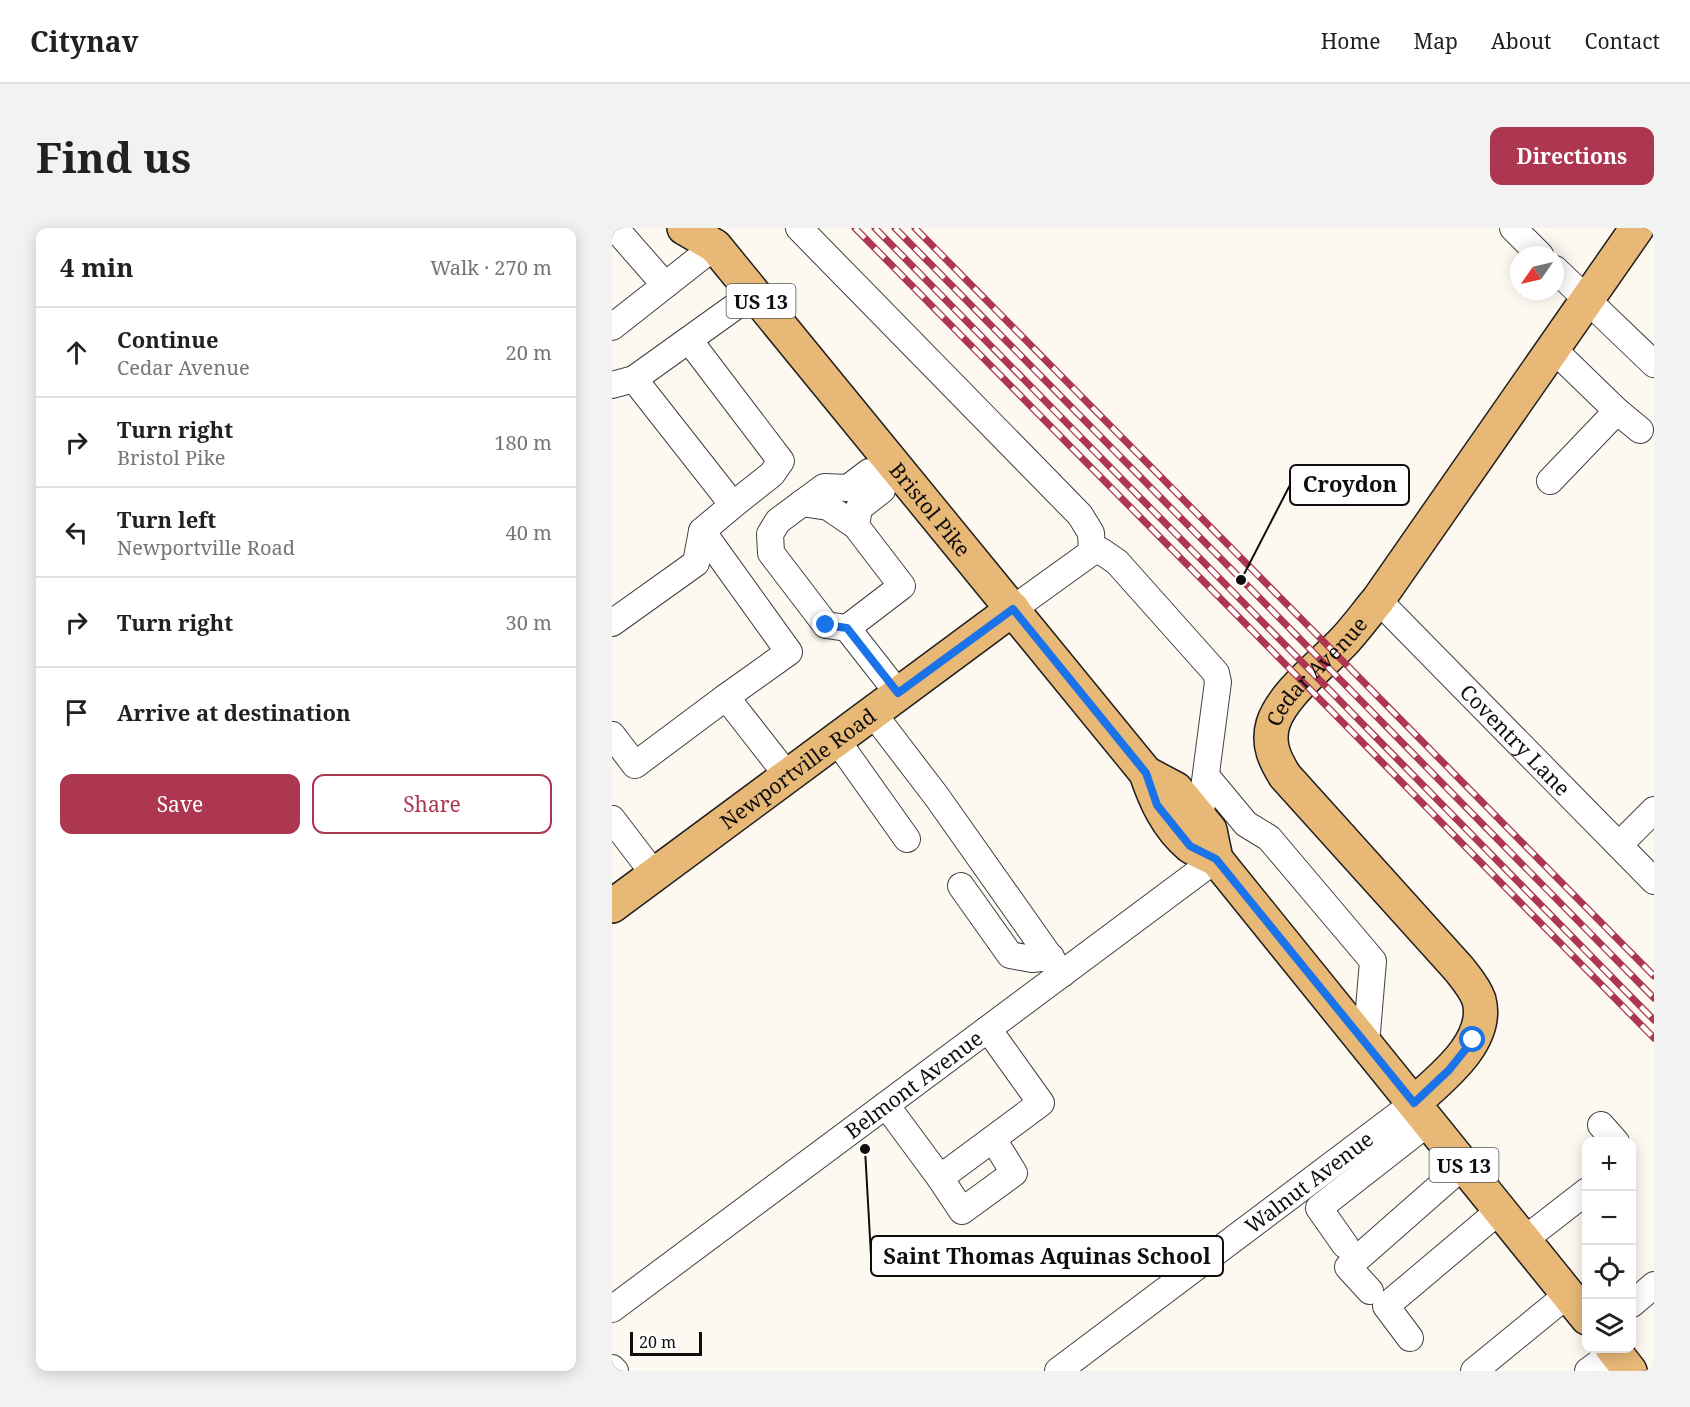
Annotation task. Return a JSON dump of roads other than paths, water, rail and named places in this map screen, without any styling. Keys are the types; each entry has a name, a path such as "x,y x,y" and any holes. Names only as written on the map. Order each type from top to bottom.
{"main road":[{"name":"Bristol Pike","path":"684,228 712,237 888,472 1013,609 1146,773 1157,805 1174,827 1190,846 1216,859 1577,1307"},
{"name":"Cedar Avenue","path":"1421,1113 1449,1070 1473,1040 1481,1015 1479,1000 1459,969 1285,776 1276,762 1271,743 1273,724 1287,700 1345,639 1378,600 1637,228"},
{"name":"Newportville Road","path":"612,906 1013,609"},
{"name":"Bristol Pike","path":"1146,773 1176,789 1210,830 1216,859"}],"street":[{"path":"615,228 665,285"},
{"path":"799,228 1080,515 1091,533 1092,552"},
{"path":"1513,228 1531,246"},
{"path":"612,327 665,285 712,237"},
{"path":"1564,277 1654,364"},
{"path":"733,505 623,382 689,340 754,293"},
{"path":"612,623 696,563 702,531 772,474 781,461 689,340"},
{"path":"1552,348 1640,430"},
{"path":"1550,481 1617,411"},
{"path":"802,503 828,507 856,526 902,586 847,628 826,625 771,553 770,534 802,503 824,487 848,488 869,472 888,472 882,490 859,508 856,526"},
{"path":"612,735 635,765 789,651 702,531"},
{"path":"1013,609 1092,552 1101,552 1117,562 1216,673 1218,682 1200,819"},
{"name":"Coventry Lane","path":"1378,600 1654,880"},
{"path":"847,628 937,797 1056,965"},
{"path":"726,697 787,776"},
{"path":"836,739 907,839"},
{"path":"1206,776 1246,824 1269,838 1372,961 1366,1044"},
{"path":"1619,845 1654,810"},
{"path":"612,819 654,874"},
{"name":"Belmont Avenue","path":"612,1309 988,1029 1056,965 1216,859"},
{"path":"961,886 1010,955 1056,965"},
{"path":"940,1178 1041,1103 988,1029"},
{"path":"886,1105 962,1211 1014,1173 993,1138"},
{"path":"1345,1245 1320,1208 1421,1113"},
{"name":"Walnut Avenue","path":"1058,1371 1421,1113"},
{"path":"1370,1291 1348,1267 1464,1165"},
{"path":"1524,1240 1582,1195"},
{"path":"1410,1338 1386,1306 1500,1210"},
{"path":"1636,1301 1654,1285"},
{"path":"1474,1371 1577,1307"},
{"path":"1588,1371 1618,1357"}],"railway":[{"path":"855,228 1654,1038"},
{"path":"875,228 1654,1020"},
{"path":"895,228 1654,998"},
{"path":"915,228 1654,976"}],"place":[{"name":"Croydon","path":"1241,580"},
{"name":"Saint Thomas Aquinas School","path":"865,1149"}]}
